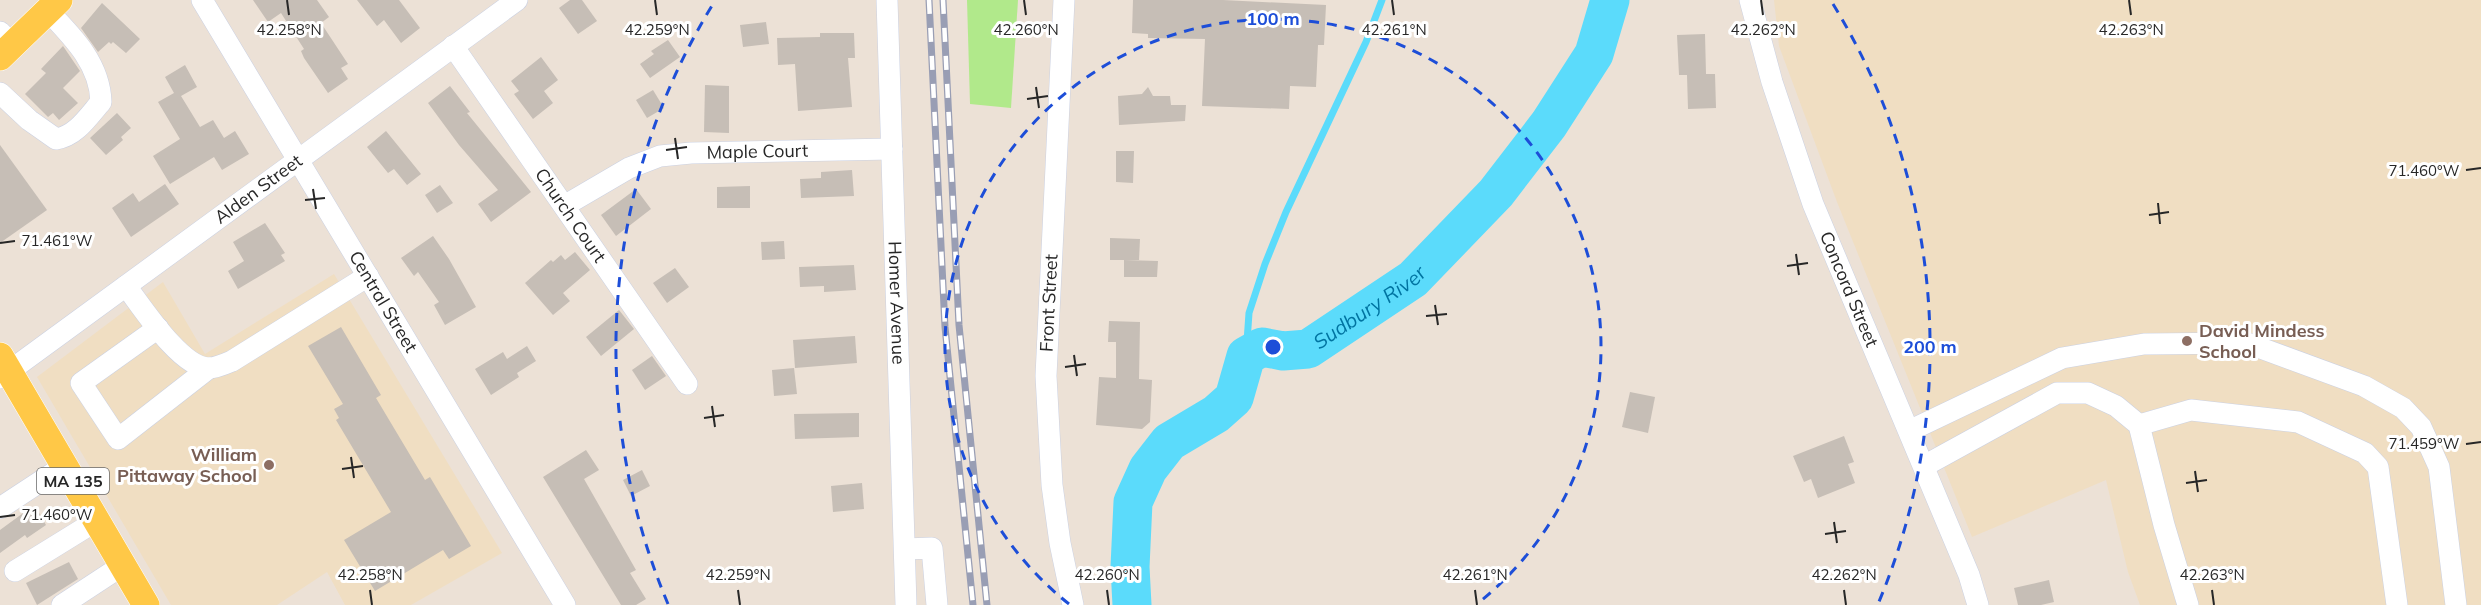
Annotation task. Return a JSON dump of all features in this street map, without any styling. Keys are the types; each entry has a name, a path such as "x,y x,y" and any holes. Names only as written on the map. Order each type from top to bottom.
{"main road":[{"path":"4,45 53,5"},
{"name":"MA 135","path":"3,369 64,466 146,605"}],"street":[{"name":"Central Street","path":"202,0 565,605"},
{"name":"Alden Street","path":"3,369 126,286 517,0"},
{"name":"Homer Avenue","path":"887,0 906,605"},
{"name":"Front Street","path":"1064,0 1046,376 1052,485 1060,543 1073,605"},
{"name":"Concord Street","path":"1750,0 1772,82 1813,204 1969,575 1978,605"},
{"path":"0,93 29,120 56,139 65,137 80,126 101,102 101,91 90,61 53,5"},
{"name":"Church Court","path":"453,46 687,384"},
{"name":"Maple Court","path":"564,206 628,168 660,156 691,153 892,149"},
{"path":"158,328 81,384 118,439 209,368 232,362 368,276"},
{"path":"126,286 169,343 195,364 209,368"},
{"path":"1909,430 2062,358 2144,344 2247,343 2364,386 2403,408 2421,427 2439,467 2456,605"},
{"path":"1924,466 2057,393 2088,393 2116,406 2139,424 2164,525 2188,605"},
{"path":"2139,424 2191,410 2243,414 2298,422 2365,453 2378,467 2397,605"},
{"path":"0,508 64,466"},
{"path":"15,571 96,521"},
{"path":"904,549 932,548 937,605"},
{"path":"62,605 123,565"}],"shaded area":[{"name":"David Mindess School","path":"1774,0 2481,0 2481,605 2140,605 2128,572 2106,480 1972,537 1837,202 1779,46"},
{"name":"William Pittaway School","path":"334,274 502,553 411,605 345,605 327,572 277,605 171,605 37,377 163,282 205,354"}],"green space":[{"path":"967,0 1018,0 1011,108 970,104"}],"building":[{"path":"253,0 317,0 329,17 321,23 348,64 341,68 348,79 328,93 304,58 301,51 304,49 281,13 268,22"},
{"path":"357,0 399,0 420,28 401,43 384,20 377,26"},
{"path":"570,0 582,0 597,21 578,34 559,8"},
{"path":"1133,0 1223,0 1326,5 1324,45 1318,45 1316,87 1290,86 1289,109 1202,106 1205,39 1148,38 1148,34 1132,33"},
{"path":"102,3 140,39 126,53 113,42 111,44 109,42 98,52 81,28"},
{"path":"766,22 769,44 743,47 740,25"},
{"path":"820,33 854,33 855,58 848,58 852,107 798,111 795,64 778,65 777,38 820,37"},
{"path":"1705,34 1706,74 1715,74 1716,108 1688,109 1687,75 1679,75 1677,35"},
{"path":"668,40 680,57 650,78 640,64 654,54 651,51"},
{"path":"63,46 80,71 63,88 78,103 59,120 53,113 48,117 25,94 46,73 41,69"},
{"path":"541,57 558,80 544,91 553,103 533,119 514,94 519,91 511,81"},
{"path":"185,65 197,87 181,96 200,127 213,120 224,138 235,131 249,154 222,170 214,157 170,184 153,156 180,139 158,102 174,93 165,77"},
{"path":"705,85 729,86 729,133 704,132"},
{"path":"450,86 470,112 467,113 531,192 491,222 478,204 498,190 459,145 428,103"},
{"path":"1148,87 1153,96 1170,96 1171,105 1186,105 1185,121 1119,125 1118,96 1142,94"},
{"path":"653,90 664,108 647,118 636,100"},
{"path":"117,113 131,128 121,137 123,140 106,155 90,138"},
{"path":"386,131 421,174 407,185 394,169 388,173 367,147"},
{"path":"0,145 47,210 0,243"},
{"path":"1116,151 1134,151 1133,183 1116,182"},
{"path":"852,170 854,196 801,198 800,179 821,178 821,172"},
{"path":"165,184 179,204 131,237 112,208 133,193 139,202"},
{"path":"440,185 453,203 437,213 425,195"},
{"path":"750,186 750,208 717,208 717,187"},
{"path":"636,189 651,209 616,236 601,215"},
{"path":"265,223 285,253 281,255 285,261 238,289 228,271 244,261 233,242"},
{"path":"433,236 476,307 445,325 434,305 439,302 418,272 414,276 401,258"},
{"path":"1110,238 1140,239 1139,260 1110,260"},
{"path":"784,241 785,259 762,260 761,242"},
{"path":"575,252 590,270 563,293 570,301 553,315 525,283 551,260 553,262 561,255 565,260"},
{"path":"1124,260 1158,261 1157,277 1124,277"},
{"path":"854,265 856,290 824,292 824,286 800,287 799,267"},
{"path":"675,268 689,287 667,303 653,283"},
{"path":"619,310 634,329 601,356 586,337"},
{"path":"1109,321 1140,322 1139,379 1152,380 1150,422 1142,429 1096,425 1099,377 1116,378 1116,342 1108,342"},
{"path":"341,327 381,395 376,398 425,480 430,477 471,546 449,559 443,550 375,591 344,540 391,512 336,420 339,418 334,409 343,404 308,346"},
{"path":"855,336 857,363 795,368 793,340"},
{"path":"527,346 536,361 517,373 519,377 491,395 475,369 503,352 507,359"},
{"path":"652,356 666,376 645,390 632,370"},
{"path":"794,368 797,394 774,396 772,370"},
{"path":"1630,392 1655,397 1648,433 1622,427"},
{"path":"859,413 859,437 795,439 794,414"},
{"path":"1844,436 1854,462 1848,464 1855,483 1818,498 1811,479 1804,482 1793,456"},
{"path":"586,450 599,470 584,479 636,570 630,573 646,599 636,605 621,605 543,477"},
{"path":"642,470 650,486 631,496 623,480"},
{"path":"862,483 864,509 833,512 831,486"},
{"path":"36,507 46,525 27,538 25,535 0,553 0,530 26,511 27,513"},
{"path":"69,562 78,579 37,605 26,583"},
{"path":"2049,580 2054,602 2041,605 2018,605 2014,588"}],"waterway":[{"path":"1246,356 1249,313 1265,264 1286,212 1366,42 1382,0"},
{"name":"Sudbury River","path":"1132,605 1130,567 1133,502 1148,469 1169,442 1216,414 1234,398 1246,356 1262,347 1283,351 1308,349 1413,279 1496,193 1549,124 1594,54 1610,0"}],"railway":[{"path":"929,0 945,327 973,605"},
{"path":"943,0 959,325 987,605"}],"place":[{"name":"David Mindess School","path":"2187,341"},
{"name":"William Pittaway School","path":"269,465"}]}
